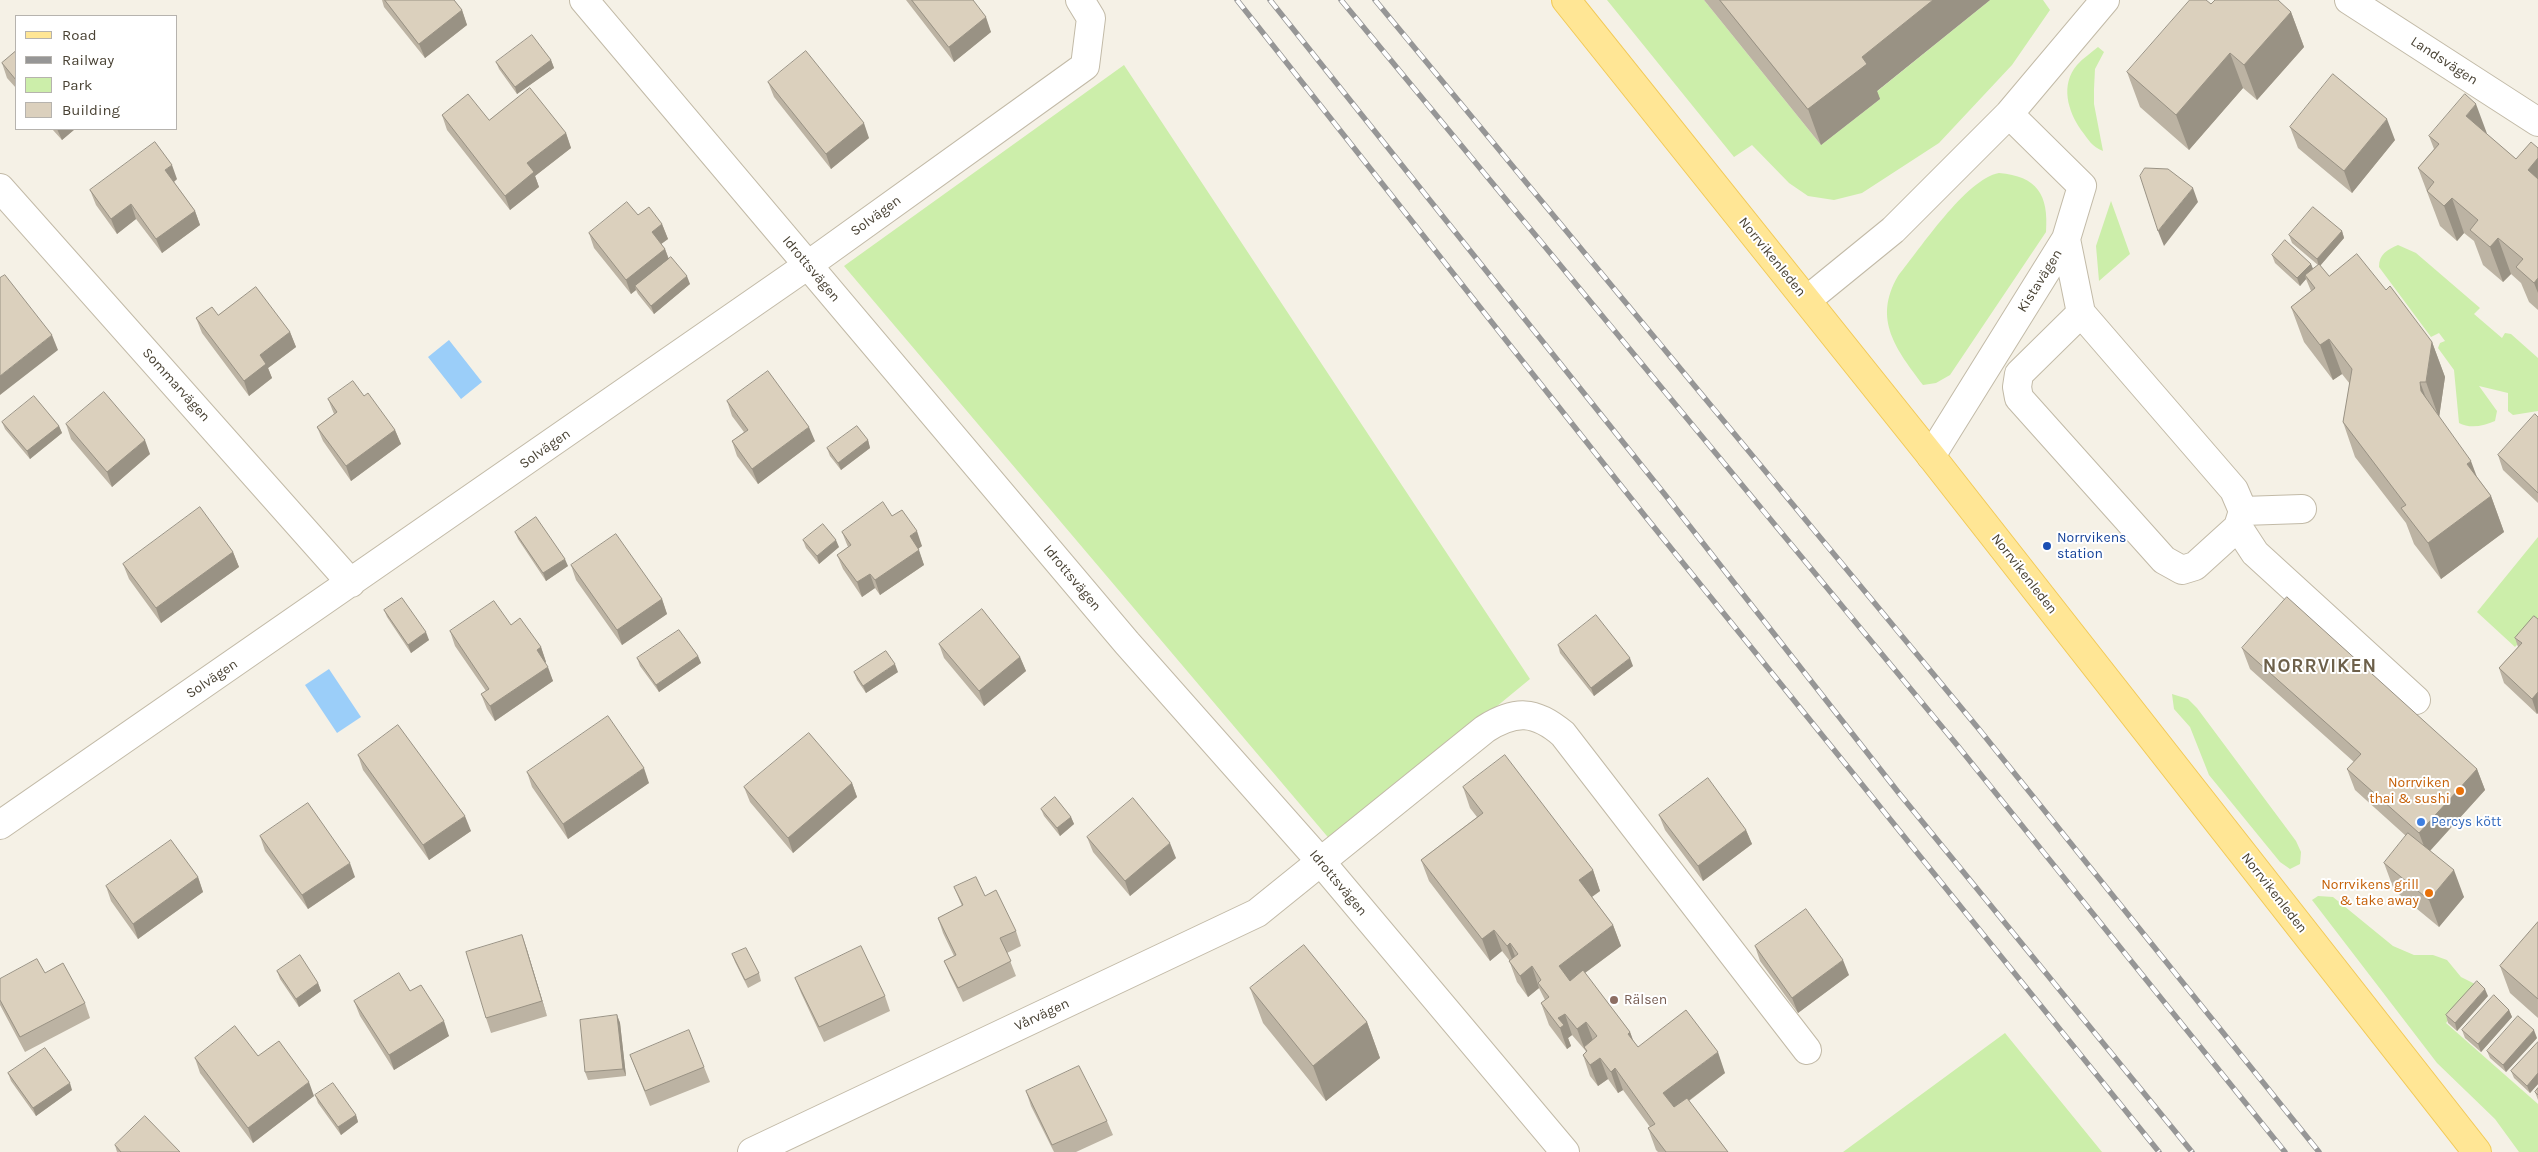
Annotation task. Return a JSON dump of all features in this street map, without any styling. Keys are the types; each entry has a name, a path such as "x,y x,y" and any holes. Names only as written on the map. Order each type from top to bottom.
{"main road":[{"name":"Norrvikenleden","path":"1566,0 1931,456 2477,1152"}],"street":[{"name":"Idrottsvägen","path":"584,0 1127,643 1320,862 1565,1152"},
{"name":"Solvägen","path":"0,825 352,583 808,265 1085,66 1091,18 1080,0"},
{"path":"1807,300 1893,230 2010,114 2105,0"},
{"name":"Landsvägen","path":"2349,0 2538,122"},
{"name":"Kistavägen","path":"1931,456 2066,239 2082,186 2010,114"},
{"name":"Sommarvägen","path":"0,188 352,583"},
{"path":"2066,239 2081,313 2234,490 2240,519 2255,553 2416,700"},
{"path":"2081,313 2019,374 2017,387 2020,398 2164,560 2182,570 2195,566 2240,519 2302,509"},
{"name":"Vårvägen","path":"752,1152 1257,913 1477,736 1503,718 1524,715 1547,720 1563,734 1808,1050"}],"green space":[{"path":"1607,0 1704,0 1821,145 1880,99 1875,93 1990,0 2043,0 2050,10 2012,65 1939,143 1862,193 1834,200 1808,196 1789,183 1752,145 1734,157"},
{"path":"2098,47 2104,52 2095,69 2094,104 2103,151 2088,140 2076,123 2072,115 2067,89 2072,73 2079,62"},
{"path":"1124,65 1530,679 1332,842 844,266"},
{"path":"1999,173 2023,178 2038,190 2045,208 2046,232 1950,375 1936,383 1923,385 1904,359 1891,334 1887,307 1891,292 1898,276 1958,201 1986,178"},
{"path":"2111,201 2130,254 2099,281 2096,246"},
{"path":"2398,245 2416,253 2480,308 2474,314 2502,338 2505,333 2511,334 2538,358 2538,411 2513,415 2508,411 2508,393 2479,386 2497,411 2495,421 2477,426 2459,423 2454,370 2438,348 2440,343 2445,341 2439,333 2431,337 2379,267 2380,259 2384,253"},
{"path":"2538,537 2538,623 2515,647 2477,612"},
{"path":"2172,694 2188,699 2197,708 2296,841 2301,852 2300,864 2290,869 2280,862 2209,775 2190,727 2174,709"},
{"path":"2318,896 2333,897 2393,946 2414,955 2433,955 2447,960 2461,977 2479,986 2446,1023 2538,1104 2538,1152 2519,1152 2495,1119 2437,1063 2312,900"},
{"path":"2005,1033 2102,1152 1843,1152"}],"water":[{"path":"449,340 482,382 461,399 428,357"},
{"path":"329,669 361,717 337,733 305,685"}],"building":[{"path":"385,0 454,0 462,10 419,44"},
{"path":"912,0 973,0 986,17 949,47"},
{"path":"1720,0 1933,0 1862,57 1867,64 1808,109"},
{"path":"2190,0 2206,0 2211,4 2215,0 2278,0 2291,12 2244,65 2230,53 2176,115 2127,72"},
{"path":"532,35 551,60 515,87 496,62"},
{"path":"806,51 864,123 826,154 768,82"},
{"path":"15,52 15,79 2,63"},
{"path":"2333,74 2387,119 2344,171 2290,127"},
{"path":"530,88 566,133 527,163 534,172 505,196 442,115 468,94 489,120"},
{"path":"2465,94 2476,104 2466,116 2516,159 2531,142 2538,148 2538,158 2528,170 2538,179 2538,278 2534,283 2516,267 2523,259 2498,238 2490,247 2470,230 2478,220 2452,198 2444,206 2427,191 2434,182 2418,168 2439,144 2429,136"},
{"path":"155,142 172,165 165,170 195,211 156,239 131,204 111,219 90,190"},
{"path":"2145,168 2168,169 2193,188 2158,231 2140,176"},
{"path":"627,202 638,215 649,207 662,224 652,232 665,249 626,280 589,233"},
{"path":"2313,207 2342,231 2317,259 2289,235"},
{"path":"2285,240 2311,264 2297,278 2272,255"},
{"path":"2357,254 2386,290 2390,286 2432,342 2426,382 2420,382 2421,391 2471,461 2467,464 2491,496 2428,543 2401,508 2406,505 2343,422 2352,369 2329,339 2320,345 2291,307 2315,288 2305,275 2319,264 2329,276"},
{"path":"671,257 687,276 651,306 635,286"},
{"path":"5,275 52,335 0,376 0,278"},
{"path":"256,287 290,332 260,355 266,364 244,381 196,318 212,307 218,315"},
{"path":"768,371 809,427 752,469 732,441 748,430 727,401"},
{"path":"353,381 364,396 368,393 395,430 346,466 317,427 337,412 328,399"},
{"path":"104,392 145,440 107,472 66,424"},
{"path":"34,396 59,426 27,451 2,422"},
{"path":"2535,414 2538,417 2538,493 2498,455"},
{"path":"857,426 868,440 838,463 827,448"},
{"path":"883,502 892,516 902,510 917,531 910,536 919,550 875,580 870,574 857,582 837,555 851,545 842,532"},
{"path":"200,507 233,552 156,608 123,564"},
{"path":"536,517 565,559 543,573 515,532"},
{"path":"823,524 836,540 817,556 803,540"},
{"path":"616,534 662,599 617,630 571,565"},
{"path":"2287,597 2477,769 2419,833 2347,769 2361,754 2242,648"},
{"path":"402,598 426,632 408,645 384,610"},
{"path":"494,601 511,625 520,618 541,647 537,650 548,667 490,706 481,694 489,689 450,631"},
{"path":"982,609 1020,657 979,691 939,644"},
{"path":"1596,615 1630,658 1591,688 1558,645"},
{"path":"2534,616 2538,619 2538,692 2532,699 2499,668 2522,643 2515,638"},
{"path":"679,630 698,656 656,685 637,658"},
{"path":"886,651 895,664 863,686 854,672"},
{"path":"608,716 644,768 563,824 527,772"},
{"path":"398,725 465,816 423,845 358,755"},
{"path":"809,733 852,783 788,838 744,787"},
{"path":"1505,755 1593,870 1579,880 1613,925 1559,966 1570,981 1583,970 1630,1032 1628,1034 1638,1047 1686,1010 1718,1052 1663,1093 1674,1107 1687,1098 1728,1152 1666,1152 1648,1128 1655,1124 1615,1068 1611,1072 1600,1058 1590,1065 1583,1055 1587,1051 1584,1047 1597,1036 1586,1022 1577,1029 1565,1014 1558,1018 1564,1025 1560,1028 1541,1003 1549,997 1538,983 1541,980 1532,966 1520,976 1509,961 1518,954 1510,943 1507,946 1494,930 1482,939 1421,860 1483,813 1463,787"},
{"path":"1708,778 1746,830 1698,866 1659,815"},
{"path":"1055,797 1071,817 1057,828 1041,809"},
{"path":"1133,798 1170,843 1125,881 1087,837"},
{"path":"308,803 350,863 302,895 260,836"},
{"path":"2408,833 2454,870 2429,900 2384,863"},
{"path":"171,840 198,877 133,924 106,886"},
{"path":"976,877 985,896 996,890 1016,931 1000,938 1011,961 958,988 944,961 956,955 938,918 963,905 954,887"},
{"path":"1806,909 1843,960 1792,998 1755,946"},
{"path":"2538,922 2538,999 2500,966"},
{"path":"522,935 542,1001 486,1018 466,952"},
{"path":"1304,945 1367,1022 1313,1066 1250,988"},
{"path":"861,946 885,996 819,1027 795,978"},
{"path":"746,948 759,973 745,980 732,954"},
{"path":"300,955 318,983 296,999 277,971"},
{"path":"37,959 45,973 63,963 85,1003 20,1037 0,1000 0,979"},
{"path":"399,973 410,991 421,985 444,1021 389,1055 354,1001"},
{"path":"2477,981 2485,989 2455,1023 2446,1015"},
{"path":"2494,995 2509,1010 2478,1044 2462,1030"},
{"path":"617,1015 623,1069 585,1072 580,1020"},
{"path":"2518,1016 2534,1030 2503,1065 2487,1051"},
{"path":"235,1026 258,1056 279,1041 309,1082 248,1128 195,1058"},
{"path":"689,1030 704,1067 645,1091 630,1055"},
{"path":"2538,1042 2538,1073 2527,1086 2511,1071"},
{"path":"45,1048 70,1083 33,1108 8,1073"},
{"path":"1079,1066 1107,1121 1052,1145 1026,1091"},
{"path":"333,1083 356,1115 338,1127 315,1095"},
{"path":"145,1116 180,1152 121,1152 115,1145"}],"railway":[{"path":"1237,0 1645,516 2159,1152"},
{"path":"1270,0 1666,496 1898,792 2192,1152"},
{"path":"1341,0 1957,745 2285,1152"},
{"path":"1375,0 1978,728 2319,1152"}],"place":[{"name":"Norrvikens station","path":"2047,546"},
{"name":"Norrviken thai & sushi","path":"2460,791"},
{"name":"Percys kött","path":"2421,822"},
{"name":"Norrvikens grill & take away","path":"2429,893"},
{"name":"Rälsen","path":"1614,1000"}],"district":[{"name":"NORRVIKEN","path":"2320,667"}]}
